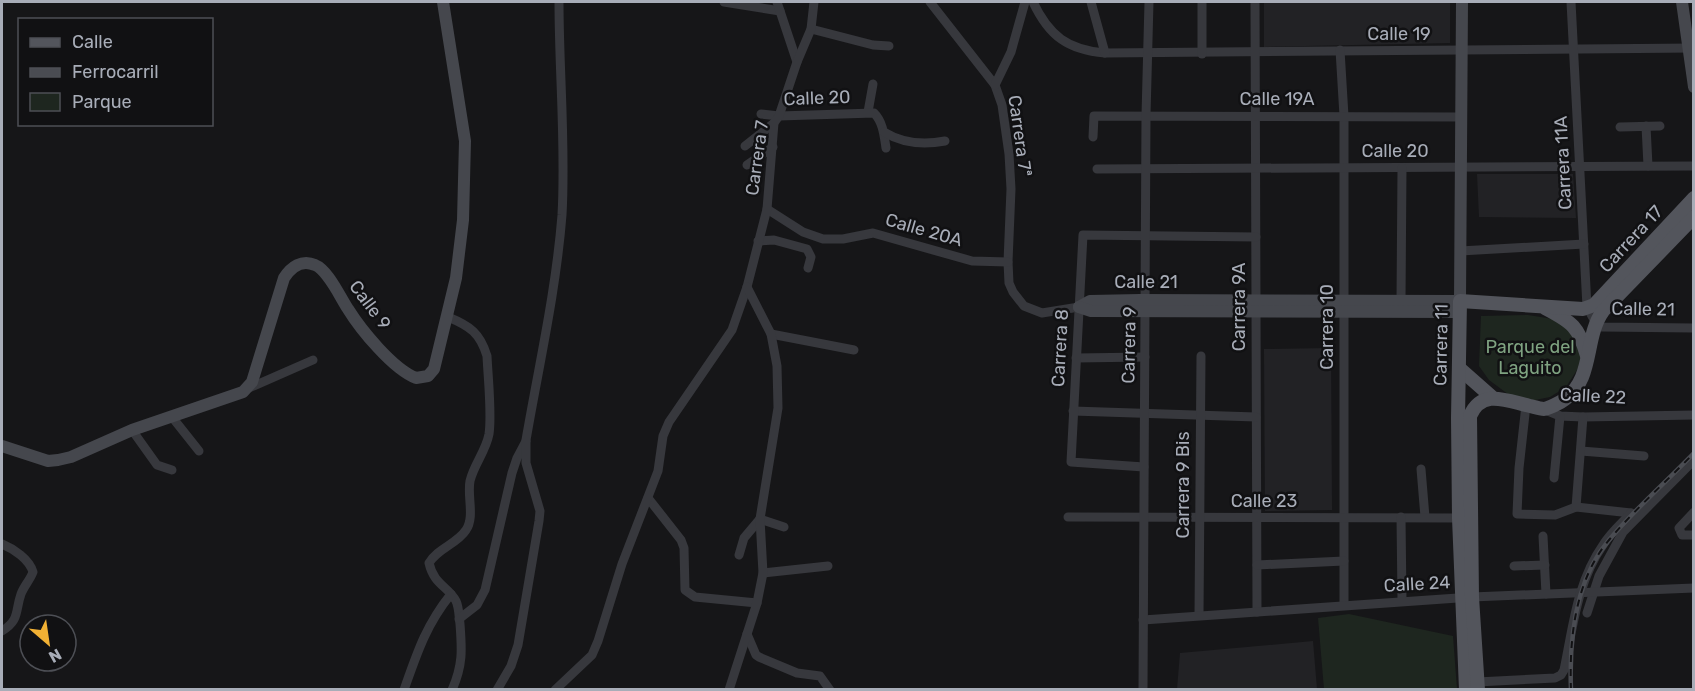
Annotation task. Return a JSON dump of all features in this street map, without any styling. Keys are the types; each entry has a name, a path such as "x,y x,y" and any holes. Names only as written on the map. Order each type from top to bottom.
{"main road":[{"name":"Carrera 17","path":"1591,306 1694,198"},
{"name":"Carrera 17","path":"1596,321 1694,218"},
{"name":"Calle 21","path":"1459,306 1541,306 1583,309 1591,306"},
{"name":"Carrera 11","path":"1459,306 1459,518 1474,687"},
{"path":"1541,306 1577,328 1588,359"},
{"path":"1543,409 1566,399 1580,382 1588,359 1596,321"},
{"path":"1459,368 1493,398"},
{"name":"Carrera 11","path":"1467,597 1470,416 1474,406 1481,400 1493,398"},
{"name":"Calle 22","path":"1493,398 1543,409"}],"street":[{"name":"Calle 9","path":"247,389 252,382 284,278 290,269 307,263 316,265 325,273 358,326 399,369 416,378 428,376 434,369 456,278 463,220 465,141 443,2"},
{"path":"497,690 518,645 540,511 526,463 526,440 556,276 562,215 564,163 559,2"},
{"path":"724,2 779,6 797,62"},
{"name":"Carrera 7","path":"555,690 591,655 598,641 622,564 658,471 663,436 669,422 732,330 747,287 766,209 777,120 811,29 814,2"},
{"name":"Carrera 7ª","path":"930,2 995,85 1002,105 1009,154 1011,189 1008,262 1009,283 1013,292 1024,306 1042,313 1079,307"},
{"path":"995,85 1011,52 1025,2"},
{"path":"1034,2 1044,22 1065,43 1085,51 1105,53 1091,2"},
{"name":"Carrera 9","path":"1143,690 1146,115 1149,2"},
{"path":"1202,2 1202,54"},
{"name":"Carrera 9A","path":"1255,2 1257,612"},
{"name":"Carrera 11","path":"1459,306 1461,2"},
{"name":"Carrera 11A","path":"1572,2 1584,244 1591,306 1596,321"},
{"path":"1682,2 1691,48 1694,87"},
{"path":"811,29 873,45 889,46"},
{"name":"Calle 19","path":"1105,53 1202,54 1691,48"},
{"name":"Carrera 10","path":"1340,51 1344,116 1344,604"},
{"path":"873,84 871,113 879,118 886,148"},
{"name":"Calle 20","path":"761,114 777,120 871,113"},
{"name":"Calle 19A","path":"1093,137 1094,116 1461,117"},
{"path":"745,146 759,137 777,120"},
{"path":"1646,126 1648,166"},
{"path":"1620,127 1660,126"},
{"path":"884,132 896,139 925,143 945,141"},
{"path":"747,165 773,147"},
{"name":"Calle 20","path":"1097,169 1694,166"},
{"path":"1401,301 1402,168"},
{"name":"Calle 20A","path":"766,209 803,232 823,239 843,239 873,233 972,261 1008,262"},
{"name":"Carrera 8","path":"1144,466 1071,462 1083,235 1146,235"},
{"path":"1146,235 1256,237"},
{"path":"758,241 774,240 807,249 811,257 808,268"},
{"path":"1460,251 1584,244"},
{"path":"729,690 763,573 760,519 778,408 777,366 771,334 747,287"},
{"name":"Calle 21","path":"1344,306 1401,301 1459,306"},
{"name":"Calle 21","path":"1079,307 1091,311 1146,305 1459,306"},
{"path":"448,317 478,334 484,344 487,356 489,433 485,450 470,482 468,501 471,519 468,528 433,556 429,563 438,582 457,602 462,656 459,675 453,690"},
{"name":"Calle 21","path":"1596,321 1600,327 1694,328"},
{"path":"771,334 854,350"},
{"name":"Carrera 9 Bis","path":"1199,615 1201,356"},
{"path":"1076,358 1145,357"},
{"path":"2,446 48,460 71,457 132,430 237,395 313,360"},
{"path":"1474,687 1555,678 1561,675 1564,670 1579,593 1593,560 1604,542 1631,513 1576,507 1555,515 1517,514 1526,405"},
{"name":"Calle 22","path":"1543,409 1560,416 1583,417 1694,415"},
{"path":"1073,411 1256,417"},
{"path":"1554,478 1560,416"},
{"path":"172,417 199,451"},
{"path":"1576,507 1583,417"},
{"path":"132,430 157,465 172,470"},
{"path":"459,619 477,605 485,590 512,473 526,440"},
{"path":"1581,451 1644,456"},
{"path":"1587,613 1599,576 1623,532 1694,460"},
{"path":"1421,469 1425,518"},
{"path":"648,498 681,540 684,548 685,590 695,597 756,603"},
{"path":"1694,512 1679,528 1682,535 1694,535"},
{"name":"Calle 23","path":"1068,517 1459,518"},
{"path":"1401,517 1402,601"},
{"path":"760,519 784,527"},
{"path":"739,555 744,538 760,519"},
{"path":"1543,536 1546,594"},
{"path":"2,544 19,554 30,565 33,572 20,595 16,617 2,631"},
{"path":"1257,565 1344,561"},
{"path":"1514,566 1545,565"},
{"path":"763,573 828,566"},
{"name":"Calle 24","path":"1143,620 1344,604 1694,588"},
{"path":"404,690 434,615 451,594"},
{"path":"747,634 756,655 797,673 820,676 825,679 830,690"}],"shaded area":[{"path":"1264,2 1450,2 1450,43 1264,47"},
{"path":"1477,174 1573,174 1576,218 1479,217"},
{"path":"1331,348 1332,510 1265,511 1264,349"},
{"path":"1313,641 1317,689 1177,689 1180,653"}],"green space":[{"name":"Parque del Laguito","path":"1528,315 1553,319 1567,325 1580,351 1580,361 1566,387 1550,397 1516,400 1489,380 1479,366 1481,316"},
{"path":"1349,614 1453,636 1457,689 1324,689 1318,618"}],"railway":[{"path":"1571,690 1573,631 1576,611 1588,573 1609,540 1694,453"}]}
